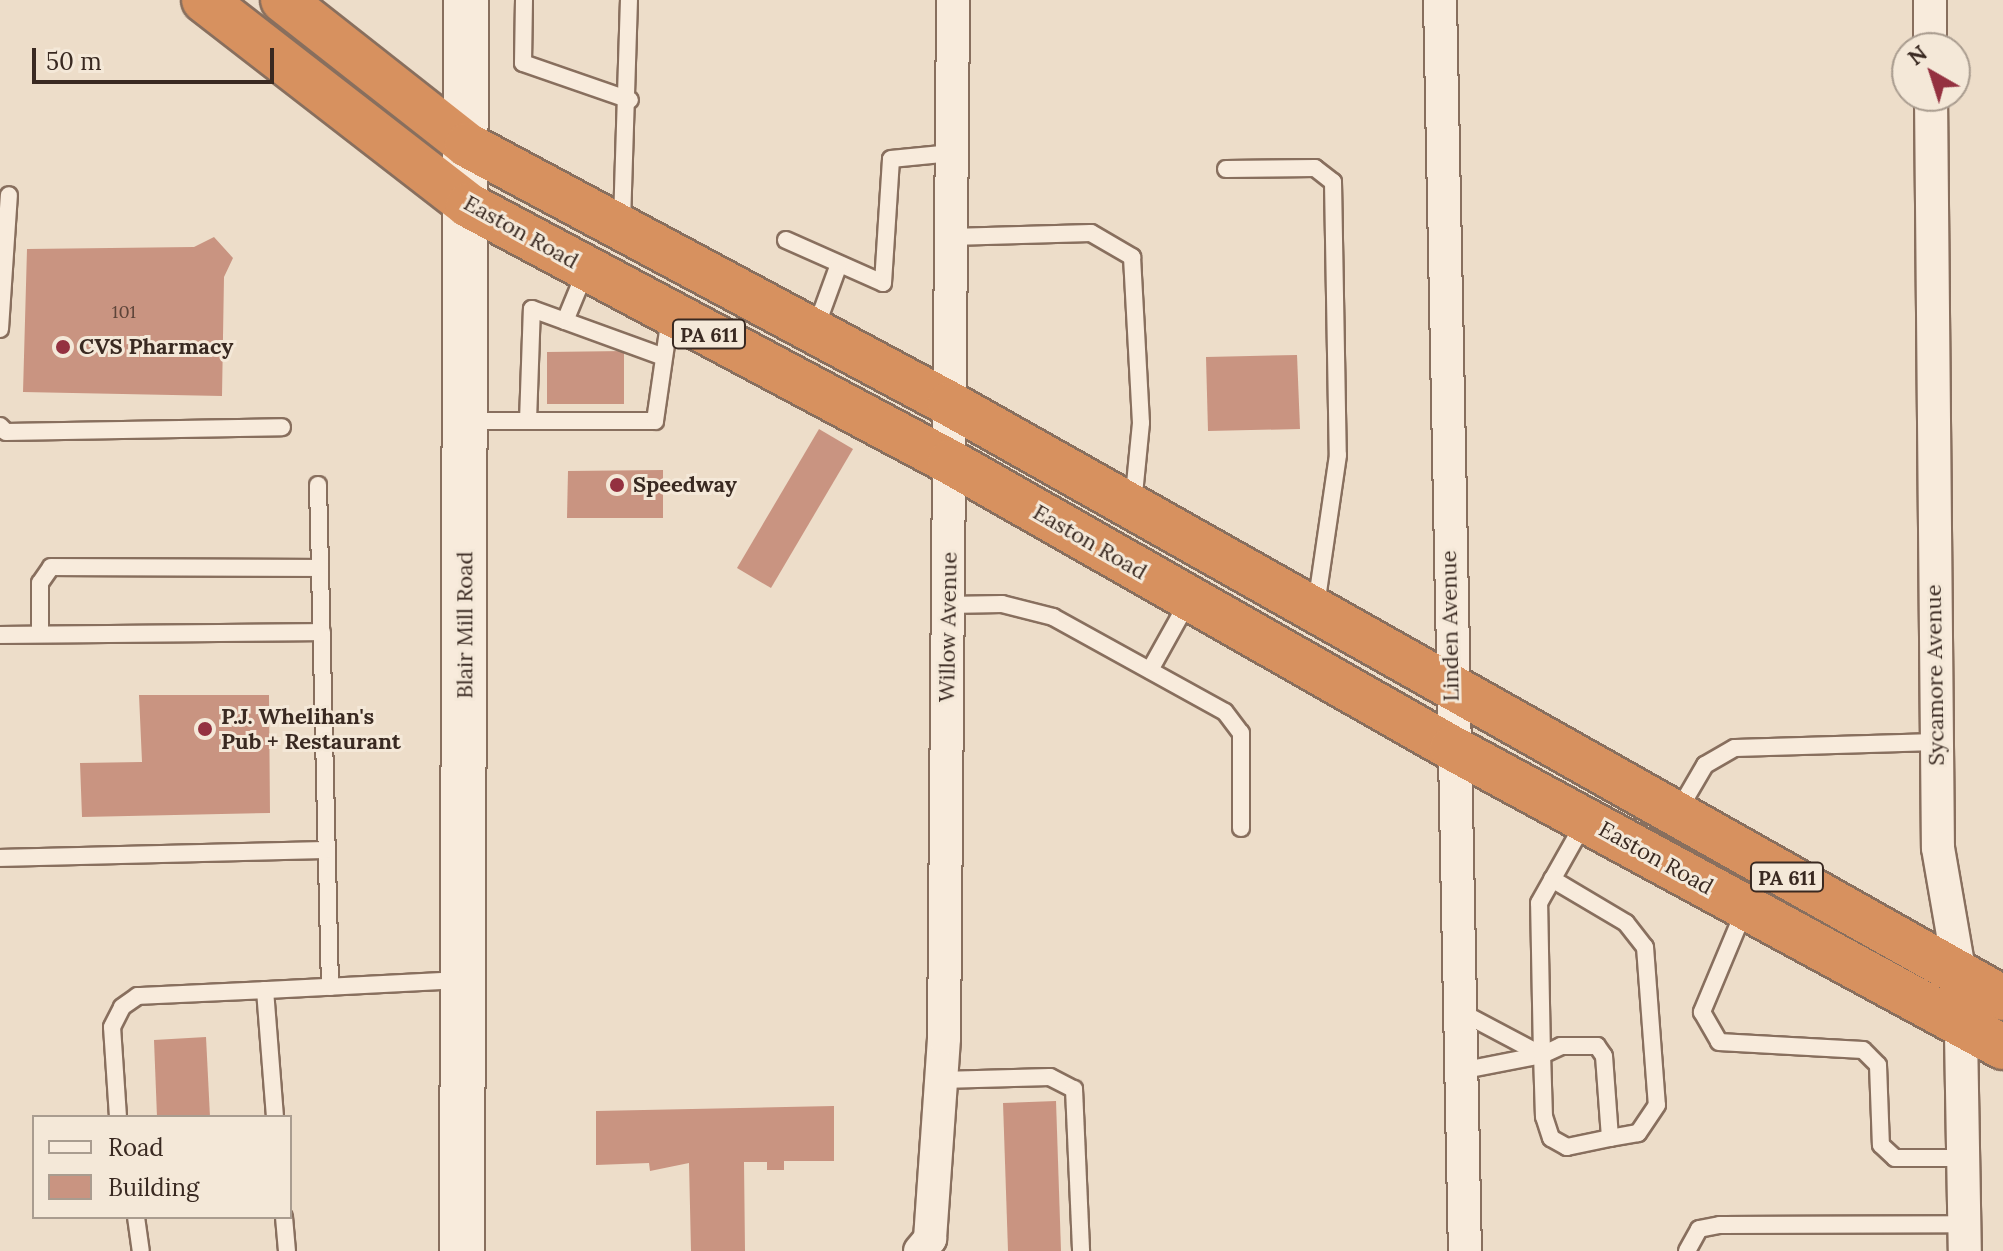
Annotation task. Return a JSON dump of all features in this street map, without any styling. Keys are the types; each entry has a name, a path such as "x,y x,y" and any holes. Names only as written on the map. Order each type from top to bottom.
{"highway":[{"name":"Easton Road","path":"204,0 468,205 950,462 1452,748 2003,1047"},
{"name":"PA 611","path":"283,0 467,145 950,404 1451,683 2003,998"}],"main road":[{"name":"Blair Mill Road","path":"462,1251 468,205 466,0"}],"street":[{"name":"Willow Avenue","path":"920,1251 930,1239 941,1080 953,0"},
{"name":"Linden Avenue","path":"1440,0 1452,748 1465,1251"},
{"path":"1930,0 1930,32"},
{"name":"Sycamore Avenue","path":"1931,112 1938,848 1960,976 1961,1158 1965,1238"}],"lane":[{"path":"524,0 523,63 630,100"},
{"path":"621,228 630,100 629,0"},
{"path":"786,240 883,283 891,159 952,153"},
{"path":"1226,169 1315,168 1333,182 1338,455 1316,608"},
{"path":"0,329 9,195"},
{"path":"951,237 1091,233 1132,257 1141,423 1133,506"},
{"path":"814,331 839,264"},
{"path":"565,321 587,269"},
{"path":"528,421 532,309 664,357"},
{"path":"466,421 655,421 670,313"},
{"path":"0,426 6,432 282,427"},
{"path":"318,485 330,987"},
{"path":"40,634 40,583 51,567 320,568"},
{"path":"1150,670 1190,598"},
{"path":"948,605 1002,604 1053,617 1225,712 1241,733 1241,828"},
{"path":"0,635 322,632"},
{"path":"1677,813 1705,765 1735,748 1936,742"},
{"path":"1552,879 1626,923 1645,947 1657,1105 1638,1133 1567,1147 1551,1138 1544,1117 1539,903 1552,879 1585,820"},
{"path":"0,858 327,850"},
{"path":"1746,907 1702,1012 1719,1042 1863,1050 1878,1065 1881,1145 1895,1158 1961,1158"},
{"path":"118,1115 112,1027 122,1007 138,996 463,980"},
{"path":"265,990 275,1115"},
{"path":"1459,1011 1542,1055"},
{"path":"1460,1071 1597,1046 1604,1056 1610,1138"},
{"path":"941,1080 1050,1077 1074,1089 1081,1251"},
{"path":"136,1219 141,1251"},
{"path":"284,1219 287,1251"},
{"path":"1687,1251 1699,1229 1720,1225 1965,1238"}],"building":[{"name":"CVS Pharmacy","path":"214,237 233,258 224,277 222,396 23,392 27,249 194,247"},
{"path":"624,351 624,404 547,404 547,352"},
{"path":"1297,355 1300,429 1208,431 1206,357"},
{"path":"819,429 853,449 771,588 737,568"},
{"path":"663,470 663,518 567,518 568,471"},
{"name":"P.J. Whelihan's Pub + Restaurant","path":"139,695 269,695 270,813 82,817 80,763 142,762"},
{"path":"206,1037 210,1115 157,1115 154,1040"},
{"path":"1056,1101 1061,1251 1008,1251 1003,1103"},
{"path":"834,1106 834,1161 784,1161 784,1170 767,1170 767,1162 744,1162 745,1251 691,1251 689,1163 650,1171 649,1163 596,1165 596,1111"}],"place":[{"name":"CVS Pharmacy","path":"63,347"},
{"name":"Speedway","path":"617,485"},
{"name":"P.J. Whelihan's Pub + Restaurant","path":"205,729"}]}
